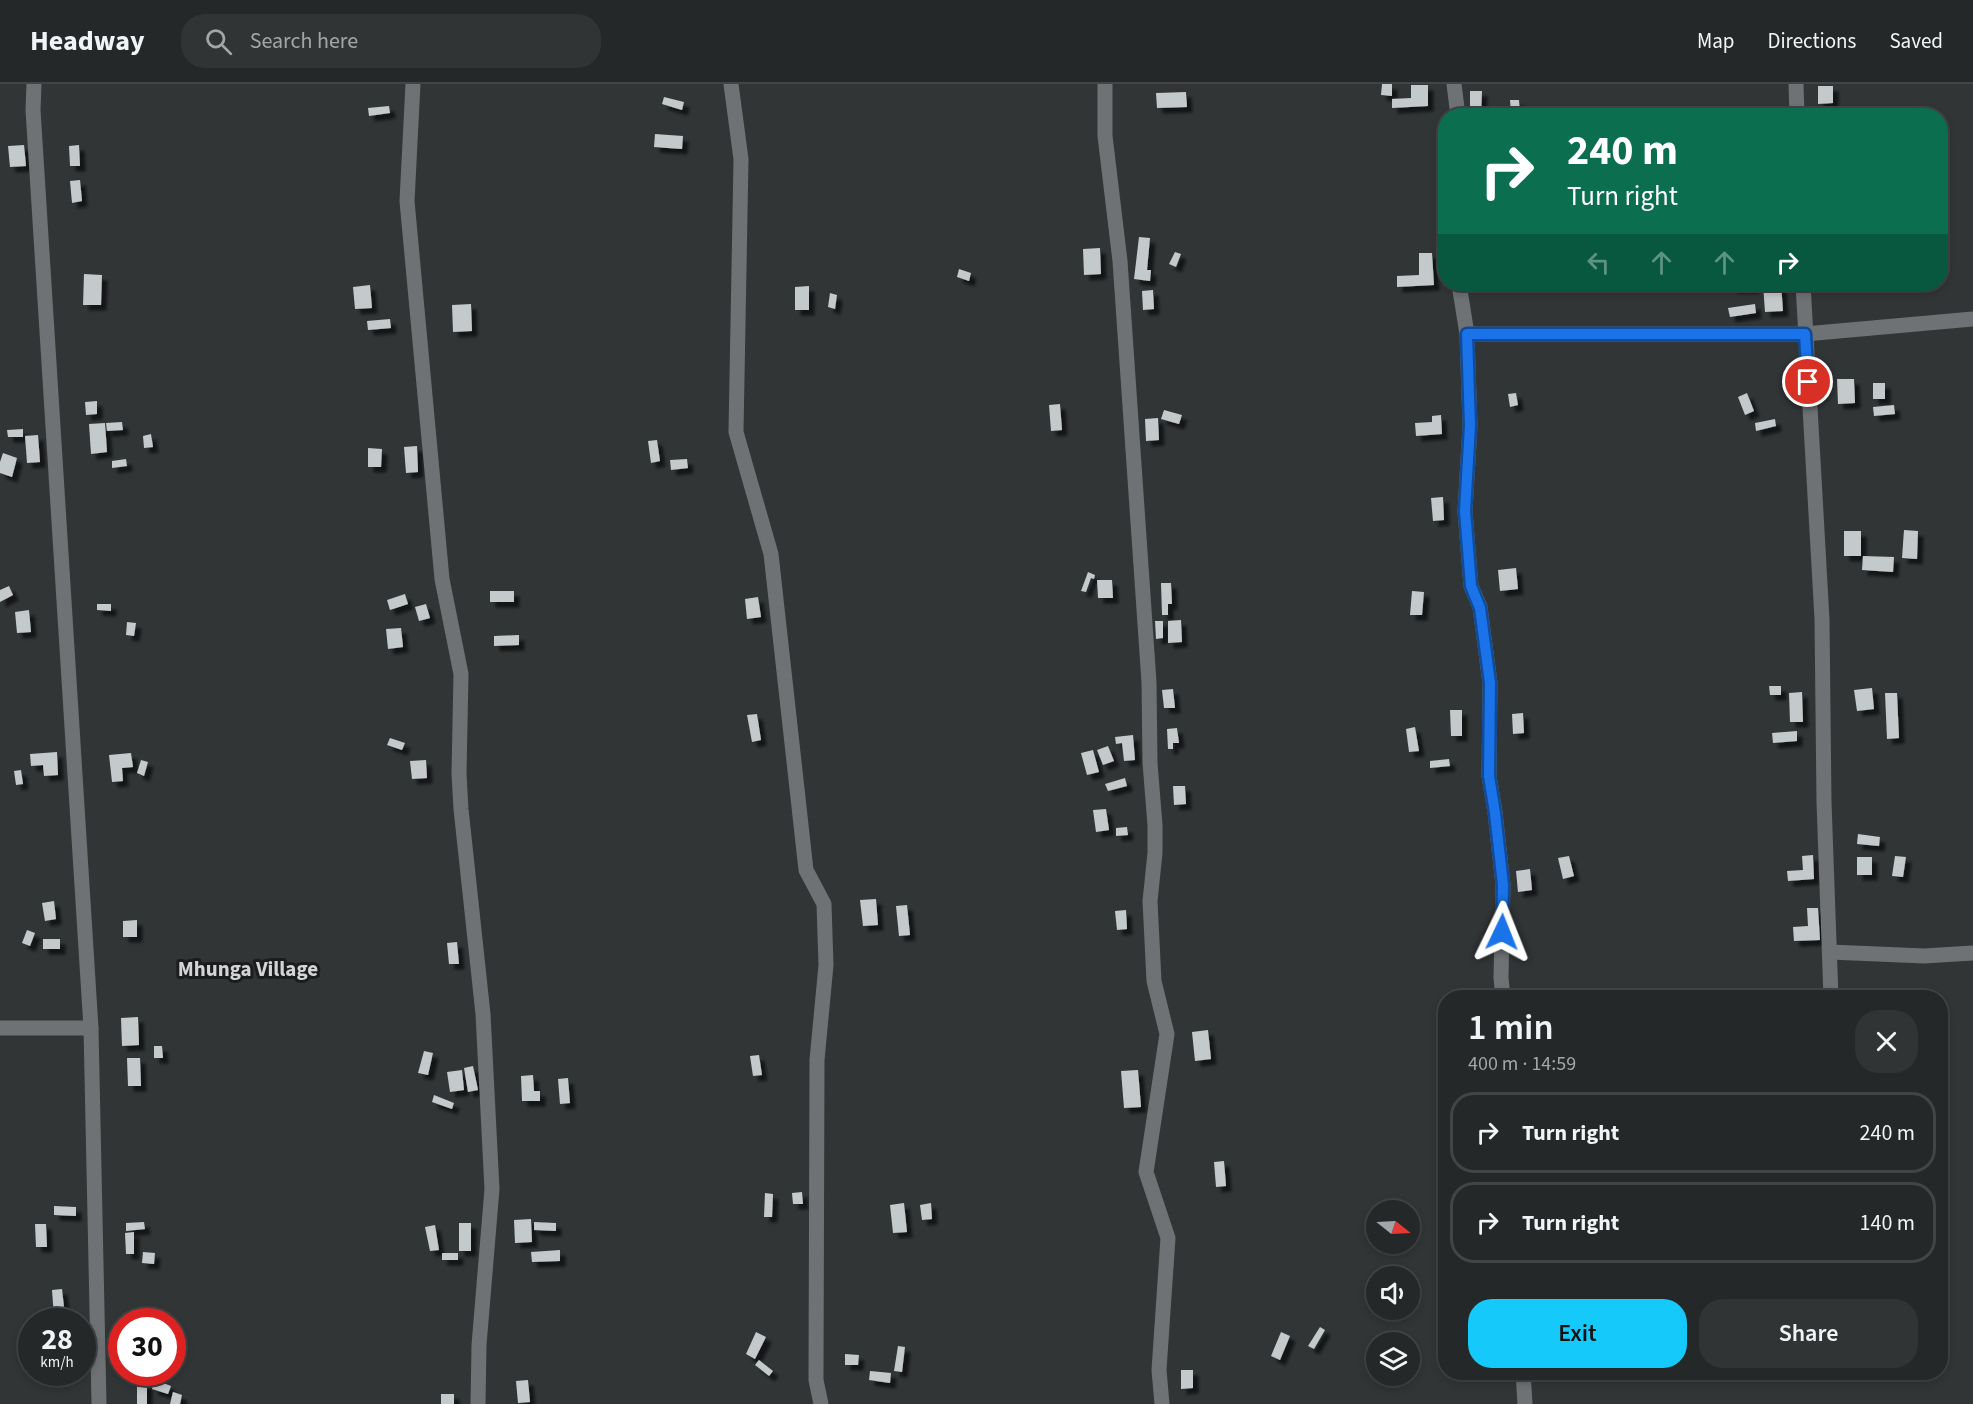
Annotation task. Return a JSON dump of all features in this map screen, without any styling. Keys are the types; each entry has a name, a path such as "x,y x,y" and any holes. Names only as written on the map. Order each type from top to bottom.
{"street":[{"path":"34,84 33,110 91,1028 99,1404"},
{"path":"413,84 407,201 442,579 461,675 460,809 483,1014 492,1189 479,1345 478,1404"},
{"path":"731,84 741,159 736,432 771,554 806,870 824,904 826,965 817,1060 816,1380 821,1404"},
{"path":"1105,84 1105,136 1120,261 1149,682 1150,763 1155,825 1155,853 1150,901 1154,981 1167,1034 1146,1172 1168,1239 1159,1370 1162,1404"},
{"path":"1454,84 1457,108"},
{"path":"1796,84 1797,108"},
{"path":"1460,291 1467,334 1470,426 1465,511 1471,586 1480,608 1490,683 1489,776 1503,885 1502,990"},
{"path":"1803,291 1822,619 1824,802 1831,990"},
{"path":"1467,334 1805,334 1973,319"},
{"path":"1830,952 1924,956 1973,954"},
{"path":"0,1028 91,1028"},
{"path":"1524,1380 1525,1404"}],"building":[{"path":"1382,84 1392,84 1392,96 1381,95"},
{"path":"1411,85 1428,85 1428,106 1392,108 1392,99 1411,98"},
{"path":"1818,86 1833,86 1833,103 1818,104"},
{"path":"1470,91 1482,91 1481,108 1470,108"},
{"path":"1186,92 1187,107 1157,108 1156,93"},
{"path":"664,97 684,102 682,110 662,104"},
{"path":"1510,100 1519,100 1520,108 1511,108"},
{"path":"389,106 390,113 369,116 368,108"},
{"path":"655,134 683,136 682,149 654,147"},
{"path":"24,145 26,166 10,167 8,146"},
{"path":"79,145 80,166 70,166 69,146"},
{"path":"80,180 82,201 72,203 70,181"},
{"path":"1139,237 1150,238 1147,270 1151,270 1150,281 1134,279"},
{"path":"1100,248 1101,274 1084,275 1083,249"},
{"path":"1175,252 1181,254 1176,267 1169,264"},
{"path":"1419,253 1432,253 1434,285 1397,287 1397,276 1419,275"},
{"path":"959,269 971,273 969,281 957,277"},
{"path":"84,274 102,275 101,305 83,305"},
{"path":"370,285 372,308 355,309 353,287"},
{"path":"809,286 809,310 795,310 795,287"},
{"path":"1153,290 1154,309 1143,310 1142,291"},
{"path":"1764,291 1782,291 1783,311 1765,312"},
{"path":"830,293 837,295 835,309 828,307"},
{"path":"471,304 472,331 453,332 452,305"},
{"path":"1755,304 1756,313 1730,317 1728,308"},
{"path":"390,319 391,328 368,330 367,321"},
{"path":"1837,379 1854,379 1855,403 1838,404"},
{"path":"1873,383 1885,383 1885,399 1873,399"},
{"path":"1516,393 1518,405 1510,407 1508,394"},
{"path":"1747,393 1754,411 1745,415 1738,397"},
{"path":"97,401 97,414 86,415 85,402"},
{"path":"1060,404 1062,430 1051,431 1049,405"},
{"path":"1894,405 1895,414 1874,416 1873,407"},
{"path":"1164,410 1182,415 1179,424 1161,419"},
{"path":"1441,415 1442,434 1416,436 1415,423 1432,422 1432,416"},
{"path":"1158,418 1159,440 1146,441 1145,419"},
{"path":"1775,419 1776,426 1756,431 1755,423"},
{"path":"122,422 123,430 107,431 106,423"},
{"path":"105,423 107,452 91,454 89,424"},
{"path":"23,429 23,437 8,437 7,430"},
{"path":"151,434 153,447 144,448 143,436"},
{"path":"38,435 40,462 27,463 25,436"},
{"path":"657,440 660,461 651,463 648,441"},
{"path":"417,446 418,472 406,473 404,447"},
{"path":"368,448 382,449 381,467 368,467"},
{"path":"3,453 17,458 12,477 0,473"},
{"path":"126,459 127,466 112,468 112,461"},
{"path":"687,459 688,468 671,470 670,460"},
{"path":"1443,497 1444,520 1433,521 1431,498"},
{"path":"1904,530 1918,531 1917,559 1902,558"},
{"path":"1844,531 1861,531 1861,556 1844,556"},
{"path":"1863,556 1894,557 1893,572 1862,570"},
{"path":"1516,568 1518,589 1500,591 1498,570"},
{"path":"1088,572 1095,575 1094,579 1091,578 1086,592 1081,591"},
{"path":"1097,580 1112,580 1113,598 1098,598"},
{"path":"1161,583 1171,583 1172,604 1168,604 1168,615 1162,615"},
{"path":"9,586 13,595 0,602 0,590"},
{"path":"490,591 514,591 514,602 490,602"},
{"path":"1412,591 1424,592 1422,615 1410,615"},
{"path":"405,594 408,604 390,610 387,600"},
{"path":"758,597 761,617 747,619 745,599"},
{"path":"97,604 111,604 111,611 97,610"},
{"path":"426,604 430,618 419,621 415,607"},
{"path":"29,610 31,632 17,633 15,612"},
{"path":"1181,620 1182,642 1168,643 1168,621"},
{"path":"1155,621 1163,621 1163,638 1156,639"},
{"path":"127,622 136,623 134,636 126,635"},
{"path":"401,628 403,647 388,649 386,629"},
{"path":"519,635 519,645 494,646 494,636"},
{"path":"1769,686 1781,686 1781,695 1770,695"},
{"path":"1872,688 1874,709 1857,711 1854,690"},
{"path":"1173,689 1175,708 1164,708 1162,690"},
{"path":"1802,692 1803,722 1790,722 1789,693"},
{"path":"1885,693 1897,693 1899,738 1887,739"},
{"path":"1450,710 1462,710 1462,736 1451,736"},
{"path":"1523,713 1524,733 1513,734 1512,714"},
{"path":"757,714 761,740 752,742 747,715"},
{"path":"1415,727 1419,751 1409,752 1406,729"},
{"path":"1177,728 1179,743 1173,743 1173,749 1168,749 1167,729"},
{"path":"1797,731 1797,741 1773,743 1772,733"},
{"path":"1133,735 1135,760 1124,761 1122,743 1116,744 1115,737"},
{"path":"390,738 405,743 402,750 387,745"},
{"path":"1108,746 1114,761 1103,765 1097,750"},
{"path":"1093,750 1099,772 1087,775 1081,753"},
{"path":"57,752 58,775 44,776 43,765 31,766 30,754"},
{"path":"131,753 133,767 122,768 123,781 112,782 109,755"},
{"path":"1449,759 1450,766 1430,768 1430,761"},
{"path":"141,760 148,762 144,776 137,773"},
{"path":"426,760 427,778 412,779 410,761"},
{"path":"21,770 23,784 16,785 14,771"},
{"path":"1125,778 1127,786 1108,791 1105,784"},
{"path":"1173,786 1185,786 1186,804 1174,805"},
{"path":"1106,809 1109,830 1096,832 1093,810"},
{"path":"1127,827 1128,835 1116,836 1116,828"},
{"path":"1858,834 1880,837 1879,846 1857,844"},
{"path":"1813,855 1814,879 1788,881 1787,871 1803,870 1802,856"},
{"path":"1569,856 1574,876 1563,879 1558,858"},
{"path":"1895,856 1906,857 1903,877 1892,876"},
{"path":"1857,857 1872,857 1872,875 1857,875"},
{"path":"1530,869 1532,890 1518,892 1516,871"},
{"path":"876,899 878,925 863,926 860,900"},
{"path":"54,901 56,919 45,921 42,903"},
{"path":"907,905 910,935 899,936 896,906"},
{"path":"1807,908 1818,908 1820,940 1794,941 1793,927 1808,926"},
{"path":"1126,910 1127,929 1117,930 1115,911"},
{"path":"137,920 137,937 123,937 123,921"},
{"path":"27,930 35,933 30,946 22,943"},
{"path":"43,939 60,939 60,949 43,949"},
{"path":"457,942 459,964 449,964 447,943"},
{"path":"1866,989 1912,990 1866,990"},
{"path":"138,1017 139,1045 122,1046 121,1018"},
{"path":"1208,1030 1211,1059 1195,1061 1192,1032"},
{"path":"154,1046 162,1046 163,1058 154,1058"},
{"path":"424,1051 433,1053 428,1075 418,1073"},
{"path":"759,1055 762,1075 753,1076 750,1056"},
{"path":"127,1058 140,1058 141,1086 128,1086"},
{"path":"473,1066 478,1090 468,1092 464,1068"},
{"path":"462,1070 464,1090 450,1092 447,1072"},
{"path":"1138,1070 1141,1107 1124,1108 1121,1071"},
{"path":"533,1075 534,1091 540,1091 540,1101 522,1101 521,1076"},
{"path":"568,1078 570,1103 560,1104 558,1079"},
{"path":"434,1095 454,1103 452,1109 432,1102"},
{"path":"1224,1161 1226,1186 1216,1187 1214,1162"},
{"path":"802,1192 803,1204 793,1204 792,1193"},
{"path":"765,1193 773,1194 772,1217 764,1217"},
{"path":"904,1203 907,1232 893,1233 890,1205"},
{"path":"931,1203 932,1219 922,1220 920,1205"},
{"path":"54,1206 76,1207 76,1216 54,1215"},
{"path":"531,1219 532,1242 515,1243 514,1220"},
{"path":"144,1222 145,1229 126,1231 126,1223"},
{"path":"534,1222 556,1223 556,1231 534,1230"},
{"path":"459,1223 471,1223 471,1251 459,1251"},
{"path":"35,1224 46,1224 47,1247 36,1247"},
{"path":"435,1225 439,1250 430,1251 425,1227"},
{"path":"134,1232 134,1254 126,1254 125,1233"},
{"path":"560,1250 560,1261 532,1262 531,1252"},
{"path":"143,1252 155,1253 154,1264 142,1263"},
{"path":"442,1253 458,1253 458,1260 442,1260"},
{"path":"62,1289 64,1308 53,1308 52,1290"},
{"path":"1320,1327 1325,1330 1314,1349 1308,1346"},
{"path":"756,1332 766,1337 755,1359 746,1354"},
{"path":"1281,1332 1290,1336 1280,1360 1271,1356"},
{"path":"898,1346 905,1347 902,1372 894,1371"},
{"path":"845,1354 859,1355 858,1365 845,1365"},
{"path":"759,1360 773,1371 769,1376 755,1365"},
{"path":"1181,1370 1193,1370 1193,1388 1181,1389"},
{"path":"870,1371 891,1373 890,1383 869,1380"},
{"path":"528,1380 530,1402 518,1403 516,1381"},
{"path":"137,1386 147,1386 147,1404 137,1404"},
{"path":"153,1386 171,1386 168,1394 152,1389"},
{"path":"173,1392 182,1395 180,1404 170,1404"},
{"path":"441,1394 454,1394 454,1404 441,1404"}],"district":[{"name":"Mhunga Village","path":"248,969"}],"route":[{"path":"1502,932 1503,885 1489,776 1490,683 1480,608 1471,586 1465,511 1470,426 1467,334 1805,334 1808,382"}]}
